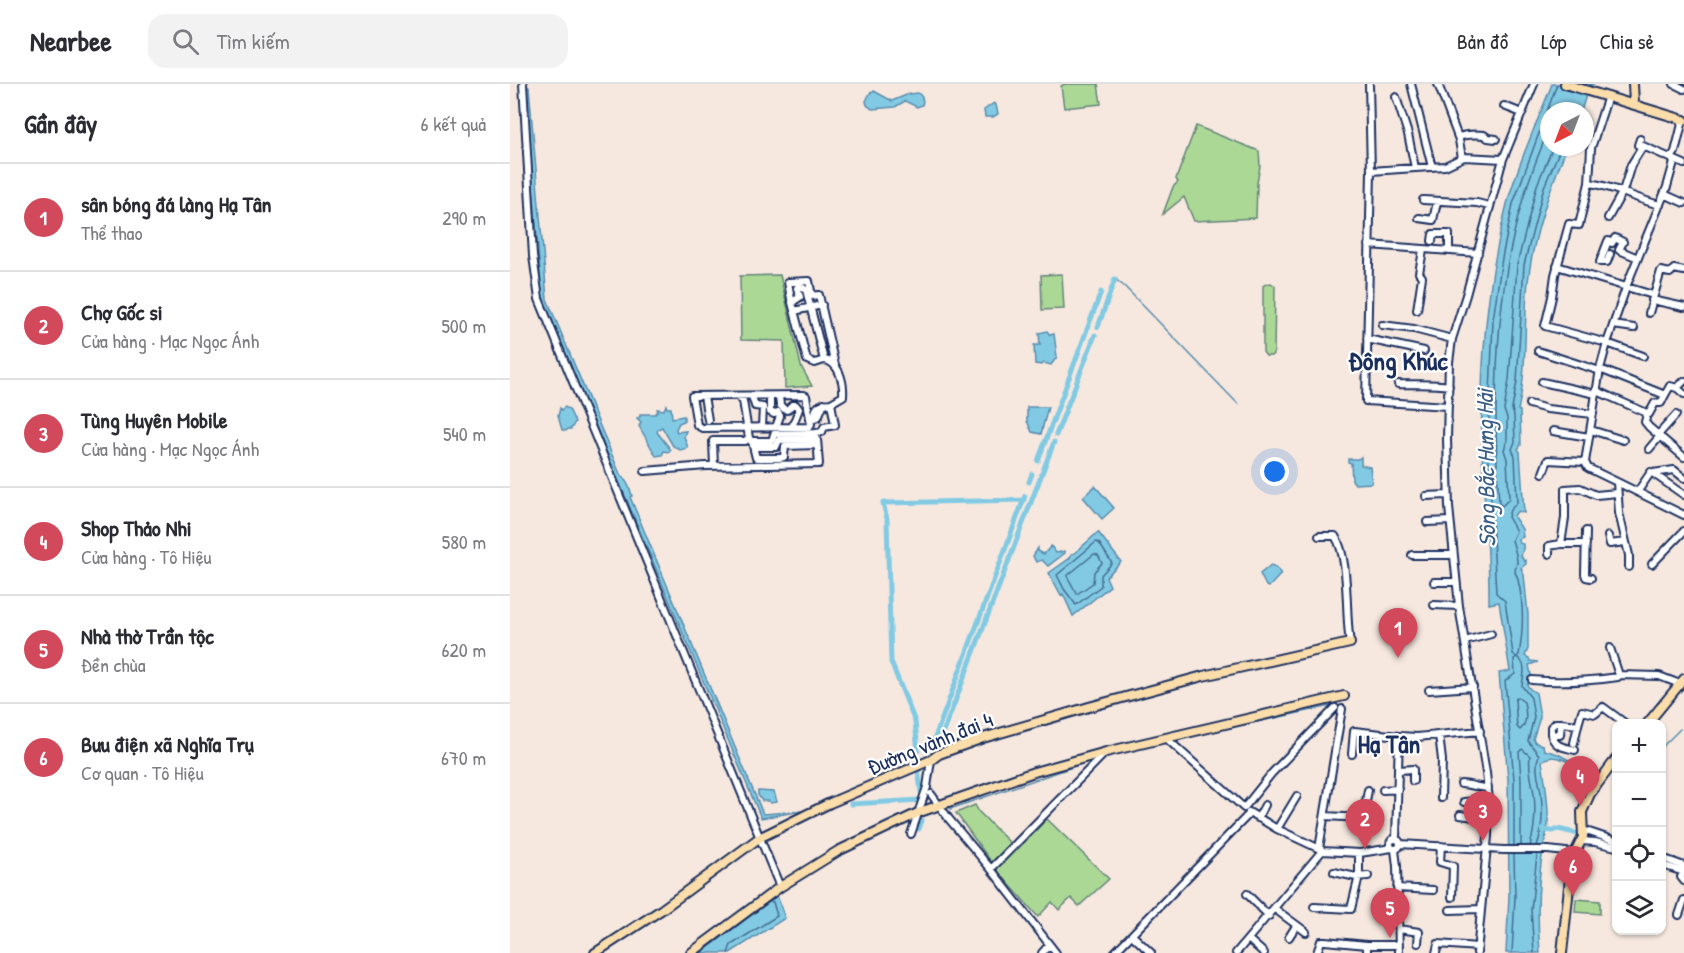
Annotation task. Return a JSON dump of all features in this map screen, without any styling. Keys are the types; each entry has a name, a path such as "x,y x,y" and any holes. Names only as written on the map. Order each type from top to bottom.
{"main road":[{"path":"1565,84 1684,120"},
{"path":"1633,84 1634,103"},
{"name":"Đường vành đai 4","path":"595,953 661,910 759,838 830,803 931,760 939,754 983,738 1203,676 1350,643"},
{"path":"1650,719 1682,681"},
{"path":"691,953 780,887 838,851 918,813 1034,772 1106,752 1344,696"},
{"path":"1562,953 1571,904 1575,853 1582,841 1582,812 1594,787 1612,765"}],"street":[{"path":"523,84 533,256 539,299 780,887"},
{"path":"1369,84 1371,171 1366,401 1448,406"},
{"path":"1411,84 1430,151 1432,167"},
{"path":"1438,84 1458,137 1462,158"},
{"path":"1436,953 1438,944 1478,950 1489,800 1459,606 1450,521 1448,406 1452,339 1503,159 1534,84"},
{"path":"1674,84 1684,90"},
{"path":"1608,96 1591,148 1589,183 1579,225 1569,224 1557,266 1545,326 1607,343 1643,356"},
{"path":"1396,97 1408,134 1415,168"},
{"path":"1504,106 1522,113"},
{"path":"1671,158 1675,152 1684,120"},
{"path":"1458,137 1470,134 1496,139"},
{"path":"1640,139 1638,145 1684,164"},
{"path":"1608,218 1623,191 1631,165 1643,146"},
{"path":"1371,171 1445,166 1462,158 1503,159"},
{"path":"1671,158 1674,162 1664,194 1607,343 1600,370 1585,462 1588,468 1684,515"},
{"path":"1589,183 1623,191 1639,200 1660,205"},
{"path":"1664,194 1684,203"},
{"path":"1423,200 1489,206"},
{"path":"1419,218 1433,220 1437,202"},
{"path":"1432,241 1434,234 1449,234 1449,251"},
{"path":"1610,254 1607,262 1600,262 1608,241 1612,243 1616,238 1623,242 1619,250 1638,258"},
{"path":"1369,245 1478,253"},
{"path":"1417,310 1423,250"},
{"path":"1557,266 1684,307"},
{"path":"1648,313 1661,271 1670,273 1674,269 1684,271"},
{"path":"817,280 788,282 791,299 807,360 815,363 828,360 836,365"},
{"path":"645,471 714,466 819,464 817,439 824,427 835,424 828,403 840,399 843,392 822,304 819,295 812,297 809,281"},
{"path":"791,299 797,300 800,297 797,288 801,286 806,290 824,360"},
{"path":"794,311 822,304"},
{"path":"1359,324 1367,323"},
{"path":"1382,325 1414,329 1452,339"},
{"path":"1613,325 1634,328"},
{"path":"1367,339 1424,351"},
{"path":"1538,351 1600,370 1665,395"},
{"path":"1677,388 1684,381"},
{"path":"1542,382 1596,392 1647,414"},
{"path":"1398,384 1423,386 1434,383 1449,386"},
{"path":"1684,394 1670,386 1661,403 1655,403 1647,414 1645,422 1684,457"},
{"path":"692,396 748,398 779,396 806,396 811,426 698,427 692,396"},
{"path":"704,396 708,420"},
{"path":"770,396 770,412 774,414 778,412 780,416 776,427"},
{"path":"779,396 780,405 784,409 787,410 792,405 799,409 792,427"},
{"path":"748,398 747,427 756,458 782,458 785,446 817,439"},
{"path":"748,398 755,406 763,407 762,428"},
{"path":"1529,404 1547,409 1593,414"},
{"path":"1649,449 1676,415"},
{"path":"1553,431 1590,433 1623,440"},
{"path":"714,466 713,441 745,441 751,442 758,448 777,447 779,440 817,439"},
{"path":"1543,473 1548,460 1585,462"},
{"path":"1638,491 1651,472 1674,470 1684,478"},
{"path":"1653,473 1684,495"},
{"path":"1617,482 1619,513 1629,555 1629,567"},
{"path":"1561,544 1565,518 1565,489 1580,488 1596,495 1617,493"},
{"path":"1426,496 1448,495"},
{"path":"1427,522 1450,521"},
{"path":"1586,531 1585,573 1586,577 1592,578"},
{"path":"1652,564 1684,531"},
{"path":"1319,536 1335,536 1338,540 1343,562 1350,643"},
{"path":"1608,537 1610,544 1625,542"},
{"path":"1549,555 1549,546 1586,544"},
{"path":"1412,555 1454,555"},
{"path":"1434,582 1456,582"},
{"path":"1434,606 1459,606"},
{"path":"1465,641 1491,634"},
{"path":"1611,648 1619,675"},
{"path":"1532,680 1555,682 1598,680 1619,675 1659,676 1682,681"},
{"path":"1542,688 1555,682"},
{"path":"1429,690 1473,687"},
{"path":"1578,725 1561,723 1560,735 1551,734 1556,745 1574,747 1582,711 1595,714 1603,706 1621,719"},
{"path":"1236,953 1315,865 1321,850 1339,708 1272,773 1244,808"},
{"path":"1352,754 1354,731 1399,736 1480,731"},
{"path":"1439,735 1442,760 1441,798"},
{"path":"1398,841 1399,736"},
{"path":"1166,738 1250,813 1277,829 1321,850 1359,853 1393,849"},
{"path":"991,869 1106,752"},
{"path":"911,834 922,803 928,794 931,760"},
{"path":"1399,770 1413,769 1413,781"},
{"path":"1461,784 1467,784 1473,788 1488,788"},
{"path":"1383,790 1398,789"},
{"path":"1325,816 1363,818 1368,790"},
{"path":"928,794 991,869 1056,953"},
{"path":"1277,829 1297,796"},
{"path":"1464,801 1489,800"},
{"path":"1258,818 1264,805"},
{"path":"1114,953 1250,813"},
{"path":"1460,815 1488,819"},
{"path":"1583,830 1612,839"},
{"path":"1582,841 1612,846"},
{"path":"1399,953 1397,866 1390,842 1575,853"},
{"path":"1441,846 1440,862 1453,866 1452,897"},
{"path":"1351,917 1359,876 1359,853"},
{"path":"1666,859 1684,866"},
{"path":"1397,866 1406,867"},
{"path":"1666,866 1684,872 1681,877 1684,881"},
{"path":"1334,872 1349,876 1368,876"},
{"path":"1397,888 1433,890"},
{"path":"1247,894 1269,916"},
{"path":"1678,915 1684,900"},
{"path":"1314,907 1351,909"},
{"path":"1275,909 1306,932"},
{"path":"1450,910 1480,909"},
{"path":"1289,938 1296,926"},
{"path":"1399,929 1419,932 1418,943"},
{"path":"1132,935 1151,953"},
{"path":"1248,939 1264,953"},
{"path":"1317,953 1321,942 1324,941 1399,945"},
{"path":"1042,953 1049,945"},
{"path":"1367,945 1367,953"}],"green space":[{"path":"1098,84 1101,104 1064,108 1061,86"},
{"path":"1196,126 1259,151 1256,218 1194,221 1184,197 1163,214 1173,187 1178,182 1176,179"},
{"path":"1062,274 1064,309 1042,310 1041,275"},
{"path":"780,275 801,366 812,386 785,388 784,341 741,340 740,276"},
{"path":"1271,283 1275,286 1274,353 1266,356 1263,352 1263,286"},
{"path":"975,805 979,812 1017,850 1047,819 1109,879 1079,906 1071,898 1059,910 1052,902 1038,917 997,870 956,813"},
{"path":"1576,899 1600,901 1600,914 1575,912"}],"water":[{"name":"Sông Bắc Hưng Hải","path":"1552,84 1594,84 1589,86 1584,102 1545,102"},
{"path":"525,86 529,87 547,299 620,474 629,486 632,496 630,497 763,814 802,811 761,818 542,299"},
{"path":"874,91 892,101 918,93 923,103 917,107 905,101 895,107 872,109 866,101 870,93"},
{"path":"994,103 998,114 985,117 984,110"},
{"name":"Sông Bắc Hưng Hải","path":"1540,114 1540,156 1563,156 1541,218 1532,255 1526,307 1524,366 1518,410 1520,411 1521,445 1518,449 1524,513 1518,511 1514,517 1522,529 1523,537 1518,539 1519,543 1523,544 1521,556 1524,561 1526,560 1526,564 1521,568 1524,575 1528,615 1528,649 1525,656 1530,661 1538,662 1529,665 1532,679 1527,685 1536,693 1540,717 1533,739 1536,743 1543,745 1544,750 1558,754 1594,774 1592,777 1560,758 1548,758 1542,761 1548,826 1539,888 1540,953 1506,953 1509,897 1508,779 1499,673 1510,671 1499,602 1489,604 1482,444 1482,384 1486,323 1494,263 1511,189"},
{"path":"1047,331 1050,335 1054,334 1057,357 1051,365 1035,364 1034,345 1040,345 1039,333"},
{"path":"666,405 667,408 671,408 672,418 684,416 684,421 679,423 676,429 677,432 686,431 684,436 688,448 680,450 673,446 662,427 657,432 671,450 656,456 637,418 640,414 655,414 657,409 664,410"},
{"path":"564,407 569,409 575,422 571,429 566,431 562,430 558,416 560,408 562,410"},
{"path":"1027,407 1048,407 1041,434 1032,432 1027,421"},
{"path":"1361,457 1361,465 1370,467 1372,483 1355,484 1352,480 1351,463 1348,459"},
{"path":"1095,486 1114,508 1102,519 1083,497"},
{"path":"1098,532 1121,562 1106,577 1110,586 1073,616 1063,594 1061,595 1049,573 1070,558 1071,554"},
{"path":"1051,546 1056,553 1064,551 1065,553 1048,566 1042,560 1036,562 1033,556 1038,548 1038,551 1044,554"},
{"path":"1271,565 1281,574 1269,587 1266,586 1260,574"},
{"path":"758,791 774,792 777,802 762,801"},
{"path":"775,890 785,918 730,953 691,953"}],"waterway":[{"path":"1114,278 1239,405"},
{"path":"1098,327 1115,279"},
{"path":"1038,461 1101,292"},
{"path":"1056,435 1095,335"},
{"path":"938,746 1054,442"},
{"path":"1029,482 1032,474"},
{"path":"931,748 1025,496"},
{"path":"918,751 915,722 891,662 887,519 883,503 1024,500"},
{"path":"1174,740 1331,706"},
{"path":"1666,743 1680,729"},
{"path":"1108,756 1165,742"},
{"path":"950,809 1096,759"},
{"path":"918,769 921,792"},
{"path":"851,804 921,800"},
{"path":"919,829 922,820"},
{"path":"1543,830 1558,829 1579,834"}],"place":[{"name":"sân bóng đá làng Hạ Tân","path":"1398,658"},
{"name":"Shop Thảo Nhi","path":"1580,806"},
{"name":"Tùng Huyên Mobile","path":"1483,841"},
{"name":"Chợ Gốc si","path":"1365,849"},
{"name":"Bưu điện xã Nghĩa Trụ","path":"1573,896"},
{"name":"Nhà thờ Trần tộc","path":"1390,938"}],"district":[{"name":"Đông Khúc","path":"1398,360"},
{"name":"Hạ Tân","path":"1389,743"}]}
